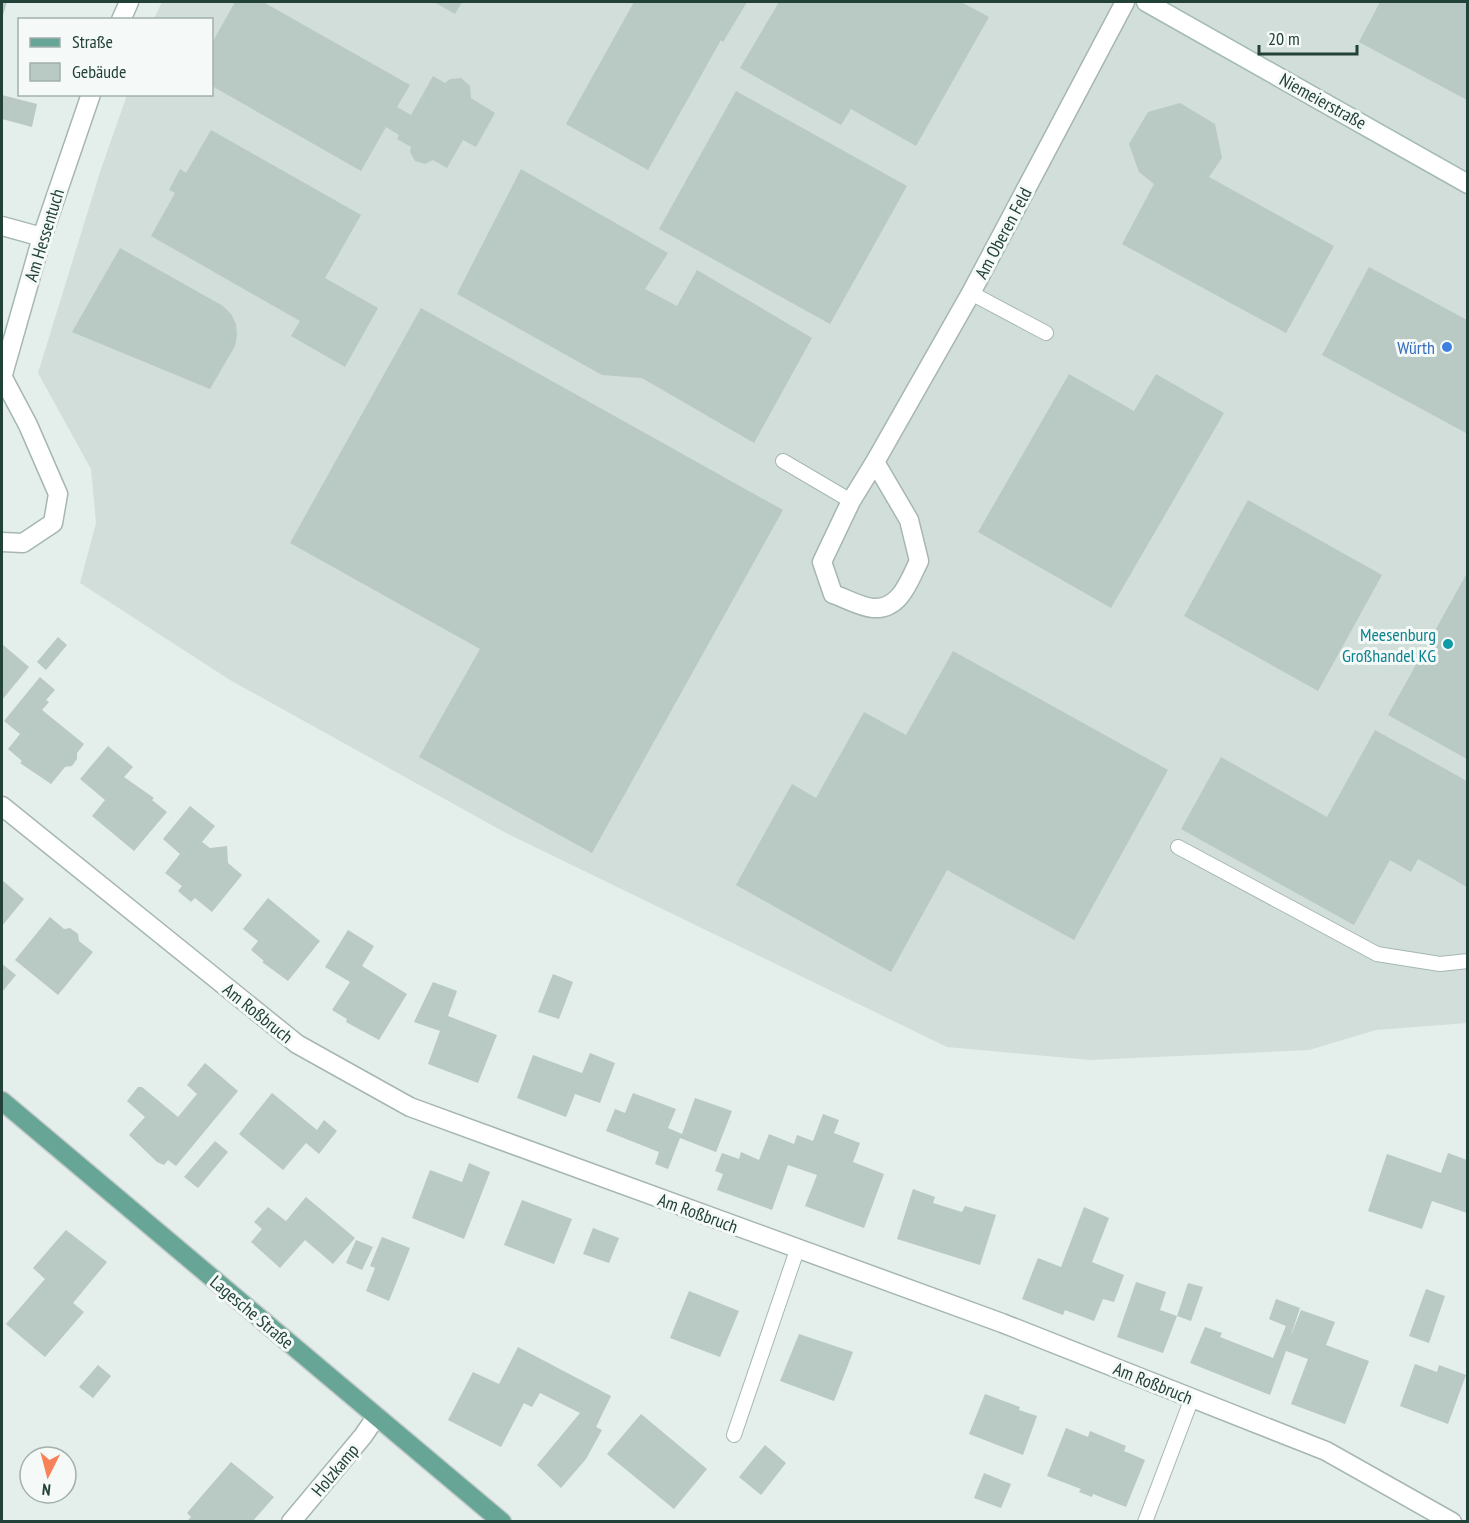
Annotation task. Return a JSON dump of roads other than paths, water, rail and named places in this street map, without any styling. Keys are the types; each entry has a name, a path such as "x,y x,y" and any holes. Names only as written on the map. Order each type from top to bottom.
{"main road":[{"name":"Lagesche Straße","path":"2,1101 502,1521"}],"street":[{"path":"122,18 129,2"},
{"name":"Am Oberen Feld","path":"875,462 909,520 919,561 903,594 890,606 873,608 833,594 822,562 851,501 971,293 1125,2"},
{"name":"Niemeierstraße","path":"1146,2 1467,184"},
{"name":"Am Hessentuch","path":"2,542 23,543 53,522 58,494 28,425 2,377 42,237 90,96"},
{"path":"2,226 42,237"},
{"name":"Am Roßbruch","path":"2,806 297,1044 410,1107 1002,1323 1326,1451 1452,1521"},
{"name":"Holzkamp","path":"291,1521 363,1436 376,1417"}],"lane":[{"path":"971,293 1046,333"},
{"path":"783,461 851,501"},
{"path":"1178,847 1377,954 1440,964 1467,961"},
{"path":"734,1435 797,1250"},
{"path":"1145,1521 1192,1398"}],"place":[{"name":"Würth","path":"1447,347"},
{"name":"Meesenburg Großhandel KG","path":"1448,644"}]}
